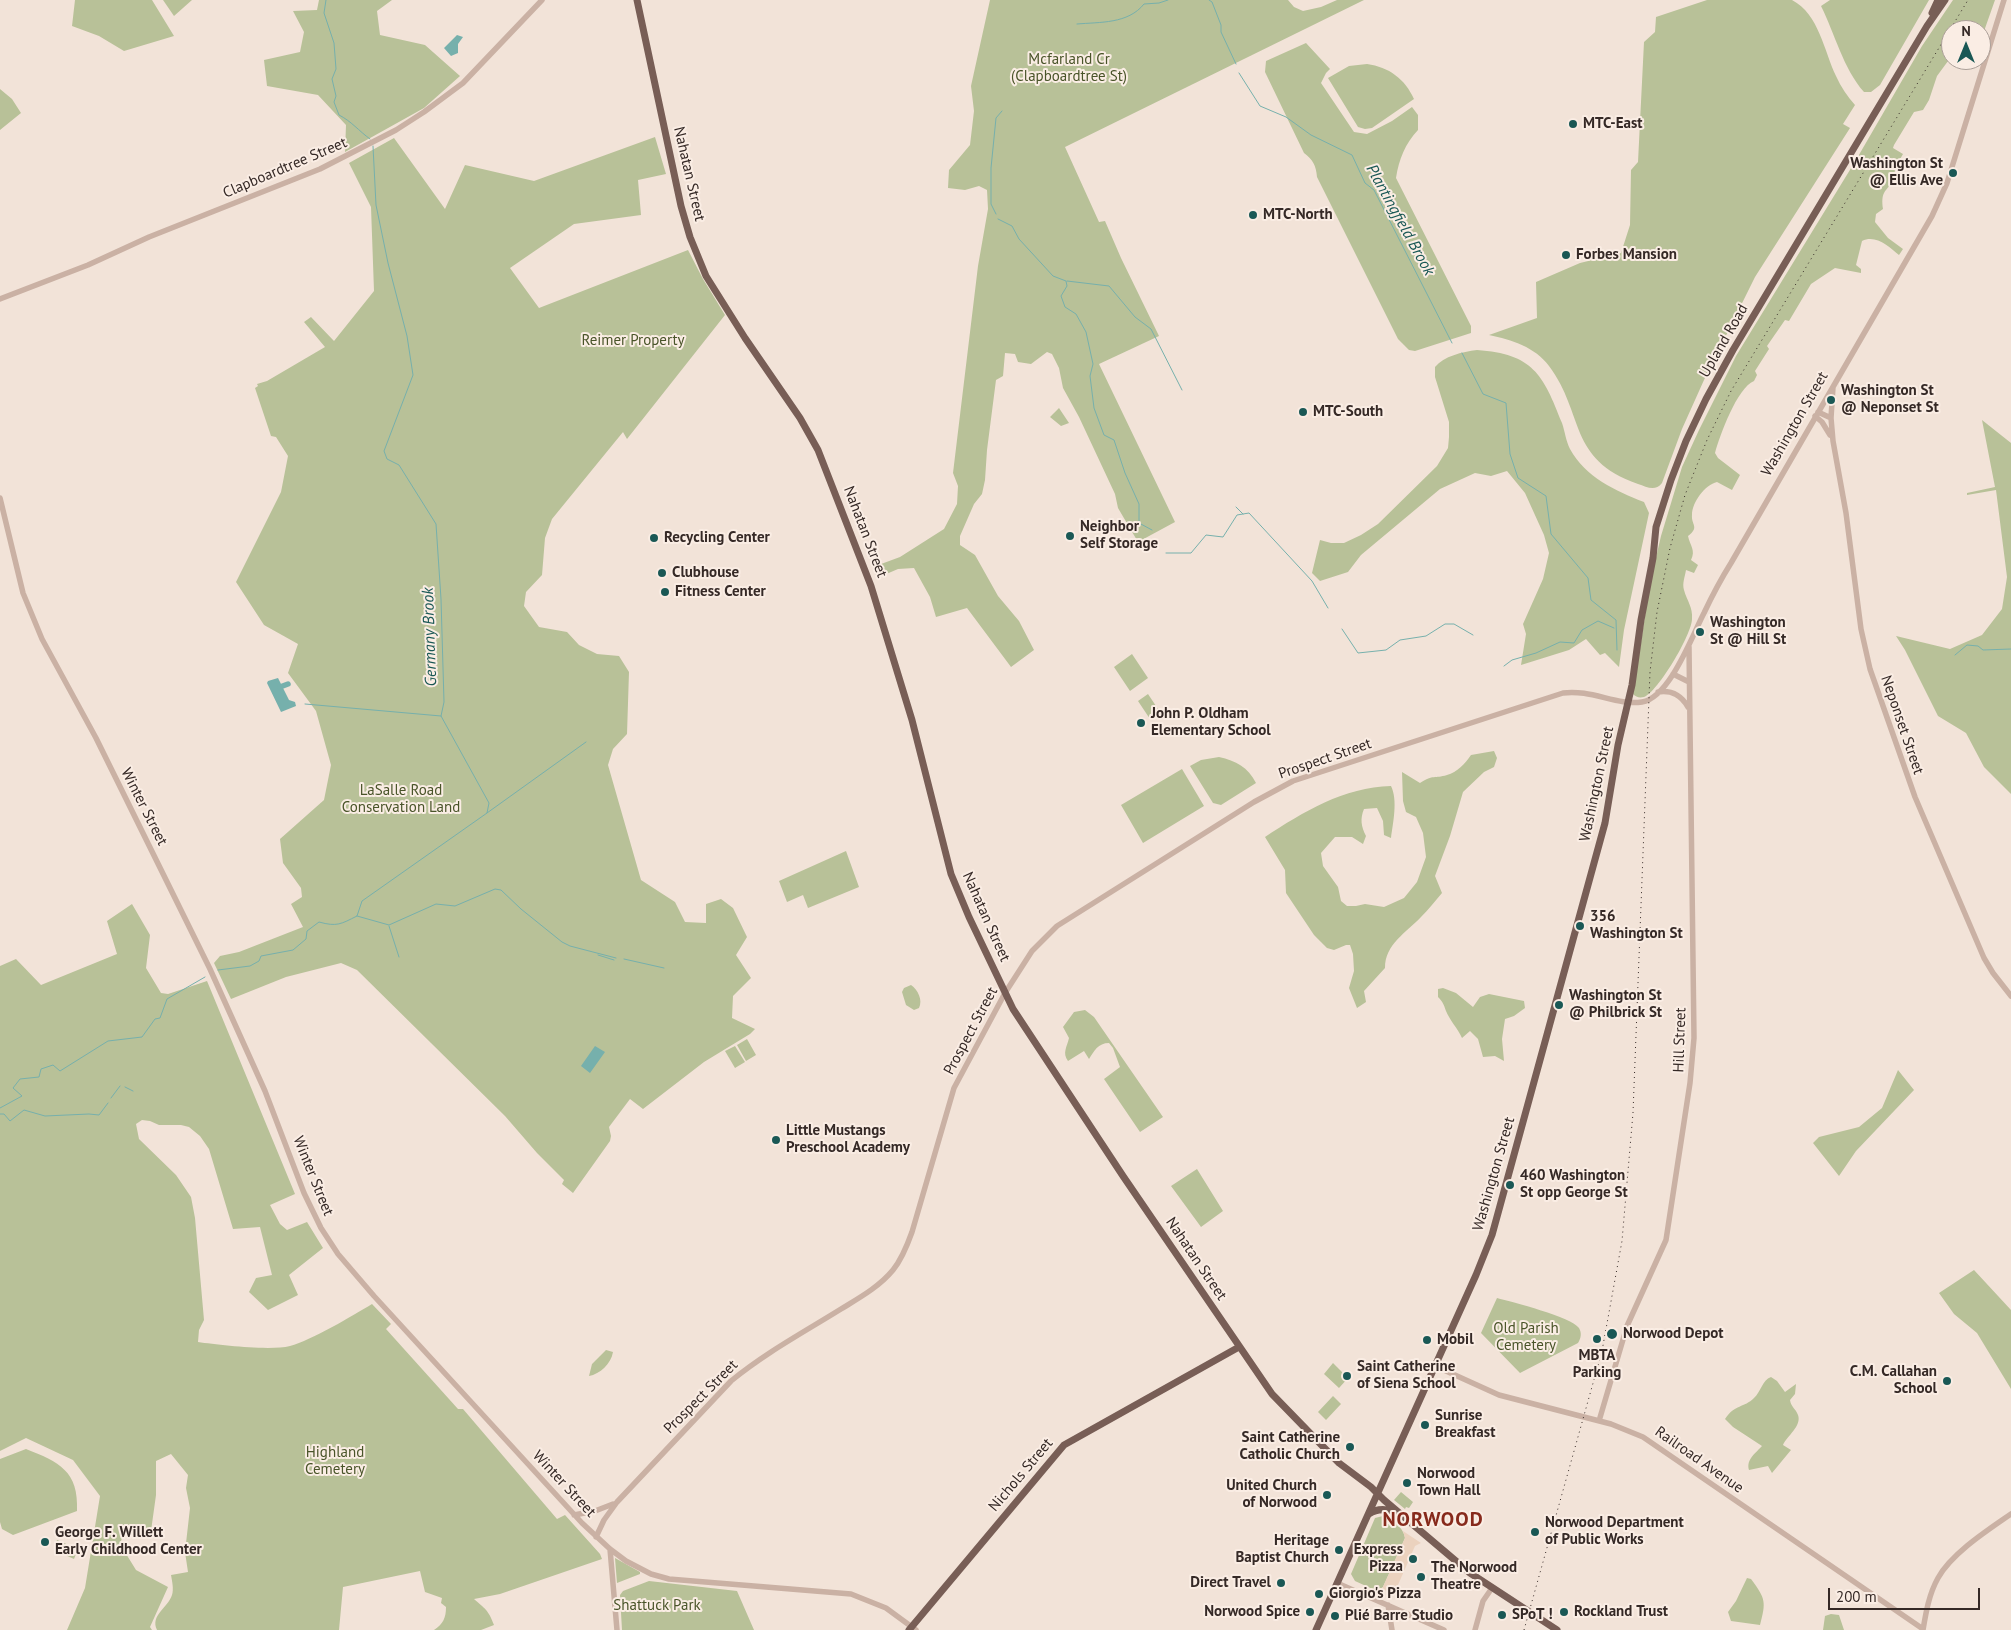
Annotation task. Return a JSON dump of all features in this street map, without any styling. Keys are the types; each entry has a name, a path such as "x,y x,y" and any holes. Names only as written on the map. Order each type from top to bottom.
{"main road":[{"name":"Nahatan Street","path":"637,0 690,237 706,276 745,338 800,418 818,450 871,586 912,720 951,874 1005,993 1048,1064 1260,1378 1283,1406 1339,1463 1378,1493 1463,1567 1557,1630"},
{"name":"Upland Road","path":"1927,26 1938,0"},
{"name":"Upland Road","path":"1628,703 1653,558 1656,528 1671,480 1689,434 1737,343 1927,26 1946,0"},
{"name":"Washington Street","path":"1316,1630 1492,1235 1602,833 1628,703"},
{"name":"Nichols Street","path":"913,1629 1064,1445 1239,1347"},
{"path":"1367,1516 1373,1511 1382,1509 1401,1515"}],"street":[{"name":"Clapboardtree Street","path":"0,299 88,265 149,237 320,169 396,130 463,83 542,0"},
{"name":"Washington Street","path":"1628,703 1646,701 1658,692 1673,674 1722,579 1932,216 1942,195 2004,0"},
{"name":"Neponset Street","path":"1834,385 1831,418 1833,441 1846,513 1861,629 1881,703 1915,797 1984,958 2011,996"},
{"name":"Neponset Street","path":"1816,414 1833,441"},
{"path":"1816,414 1831,418"},
{"name":"Winter Street","path":"0,498 23,593 42,639 96,738 210,969 265,1091 304,1193 321,1228 338,1254 574,1515 610,1549 634,1566 669,1579 851,1594 886,1608 913,1629"},
{"name":"Hill Street","path":"1599,1421 1627,1326 1666,1240 1690,1083 1694,1038 1689,646"},
{"path":"1673,674 1689,682"},
{"path":"1658,692 1675,693 1690,709"},
{"name":"Prospect Street","path":"596,1537 604,1520 617,1502 732,1381 748,1367 874,1288 892,1271 905,1250 912,1232 954,1088 1005,993 1032,951 1057,926 1283,785 1563,693 1591,693 1628,703"},
{"name":"Railroad Avenue","path":"1435,1366 1498,1395 1627,1429 1657,1445 1923,1630"},
{"name":"Prospect Street","path":"574,1515 603,1508 617,1502"},
{"path":"1923,1630 1930,1596 1939,1576 1945,1568 1983,1534 2011,1514"},
{"path":"610,1549 617,1630"},
{"path":"1337,1583 1444,1630"},
{"path":"1475,1630 1484,1601 1492,1588"},
{"path":"1388,1605 1392,1630"}],"green space":[{"path":"75,0 152,0 174,36 124,51 99,36 72,26"},
{"path":"163,0 192,0 174,16"},
{"path":"319,0 392,0 377,11 380,35 425,45 460,76 424,108 345,152 346,125 318,95 267,86 264,60 300,52 304,32 293,11 317,10"},
{"name":"Mcfarland Cr (Clapboardtree St)","path":"990,0 1288,0 1294,7 1303,11 1321,7 1337,0 1364,0 1065,147 1099,222 1105,221 1159,336 1099,364 1175,522 1138,542 1118,508 1115,494 1079,417 1063,388 1059,368 1052,354 1047,352 1031,364 1018,362 1015,354 1005,353 1003,376 996,380 982,494 974,504 960,536 960,545 975,555 998,596 1019,621 1034,650 1011,667 967,608 936,617 930,597 914,568 898,569 877,578 873,567 900,557 944,529 957,504 958,486 953,473 978,266 988,209 987,190 979,186 965,190 948,188 949,170 970,145 974,111 971,86"},
{"path":"1707,0 1792,0 1801,6 1815,24 1838,80 1855,105 1843,124 1850,128 1755,277 1704,380 1682,429 1662,483 1657,487 1651,488 1615,474 1599,462 1580,434 1560,384 1543,359 1522,345 1489,335 1537,318 1536,282 1580,263 1621,253 1630,225 1631,170 1638,162 1644,42 1655,32 1656,17"},
{"path":"1830,0 1929,0 1880,85 1871,92 1864,92 1857,83 1840,50 1821,6"},
{"path":"1953,0 1995,0 1988,20 1941,20 1941,70 1937,76 1929,100 1923,110 1914,112 1894,145 1893,148 1903,154 1895,168 1894,181 1884,193 1882,199 1883,209 1876,214 1875,222 1888,238 1903,249 1899,255 1887,245 1877,240 1867,239 1862,241 1856,265 1861,269 1861,273 1835,268 1811,284 1789,321 1785,320 1767,346 1769,349 1755,371 1757,375 1754,381 1741,393 1730,413 1715,453 1718,458 1740,475 1732,490 1717,482 1704,490 1694,505 1692,518 1694,530 1688,536 1693,551 1691,560 1698,565 1694,573 1686,570 1683,585 1692,611 1691,626 1681,649 1657,685 1644,697 1636,697 1633,694 1650,583 1661,536 1682,467 1736,356 1856,160 1922,46"},
{"path":"1306,43 1330,69 1321,83 1354,132 1367,134 1392,121 1412,107 1418,115 1418,130 1403,152 1396,178 1471,326 1471,333 1415,351 1409,350 1398,339 1317,177 1314,163 1304,153 1265,72 1266,61"},
{"path":"1367,64 1382,68 1395,75 1406,86 1414,99 1372,128 1365,129 1358,127 1328,78 1349,66"},
{"path":"0,89 12,99 21,113 0,130"},
{"path":"655,137 666,174 638,180 641,215 574,224 510,268 539,308 688,250 725,315 627,439 623,432 552,519 545,538 542,575 526,592 524,606 539,627 567,632 579,645 597,654 619,656 629,672 627,734 613,749 608,765 641,880 675,902 685,922 706,923 706,904 721,899 733,908 747,937 736,955 751,978 733,996 732,1018 755,1029 704,1062 643,1109 630,1099 609,1127 610,1141 573,1193 562,1184 564,1180 537,1153 505,1116 357,970 341,963 286,977 231,999 214,963 220,956 239,952 303,927 291,904 302,897 301,888 283,863 280,839 324,800 331,765 316,711 288,673 298,644 264,625 236,582 281,492 288,456 276,437 271,436 255,388 258,386 257,384 267,381 325,347 304,322 311,317 334,341 374,291 371,207 349,163 394,138 445,209 465,165 534,181"},
{"path":"1477,350 1511,356 1533,370 1542,379 1549,391 1570,449 1576,459 1602,482 1644,502 1649,513 1624,630 1619,667 1605,653 1600,655 1586,639 1569,650 1521,665 1526,634 1523,624 1543,579 1549,553 1544,535 1525,493 1507,471 1491,476 1475,473 1440,489 1361,555 1348,572 1320,581 1312,573 1320,540 1331,543 1344,543 1361,535 1378,524 1437,466 1448,448 1449,422 1435,377 1435,367 1448,357"},
{"path":"1059,408 1069,423 1061,426 1050,417"},
{"path":"1982,420 2011,443 2011,794 1984,767 1966,733 1938,716 1896,636 1950,649 1982,635 2002,609 2007,577 1996,490 1967,495 1967,493 1995,487"},
{"path":"1132,654 1148,678 1130,691 1114,667"},
{"path":"1148,694 1160,712 1150,719 1138,701"},
{"path":"1494,751 1497,758 1494,767 1484,772 1463,792 1450,836 1435,876 1442,893 1424,914 1397,939 1389,952 1385,968 1364,991 1366,1002 1357,1008 1349,988 1354,971 1353,954 1350,945 1334,950 1327,948 1314,935 1286,893 1285,870 1265,837 1309,810 1340,796 1374,787 1391,786 1395,805 1391,838 1384,835 1383,821 1377,808 1364,809 1362,822 1366,836 1363,844 1352,837 1335,837 1321,853 1323,866 1338,887 1341,901 1347,906 1365,904 1384,907 1404,898 1417,882 1426,857 1423,833 1416,817 1406,812 1403,801 1402,772 1420,783 1434,777 1451,774 1471,755"},
{"path":"1219,757 1241,766 1253,777 1256,783 1221,805 1213,803 1190,766 1201,760"},
{"path":"1182,769 1204,806 1143,843 1121,805"},
{"path":"846,851 859,887 808,908 803,895 787,902 779,881"},
{"name":"Highland Cemetery","path":"132,904 150,935 146,968 161,993 168,994 207,981 295,1194 270,1205 280,1224 287,1230 307,1222 323,1248 289,1275 298,1295 268,1310 249,1292 256,1278 272,1275 260,1227 233,1229 209,1149 200,1136 189,1127 181,1125 159,1125 142,1120 136,1124 139,1139 176,1175 191,1197 195,1218 204,1320 199,1330 198,1342 258,1348 290,1346 320,1333 372,1304 391,1324 386,1329 458,1409 463,1409 557,1519 565,1515 600,1554 602,1559 500,1594 474,1599 488,1612 494,1625 481,1630 434,1630 443,1620 446,1607 441,1603 442,1598 425,1592 420,1571 343,1587 339,1630 157,1630 156,1620 172,1595 171,1575 188,1572 185,1552 190,1508 186,1488 188,1475 171,1454 156,1461 156,1495 151,1531 125,1529 120,1544 136,1570 168,1587 150,1627 152,1630 67,1630 85,1588 100,1496 73,1460 26,1438 0,1451 0,966 16,959 41,985 117,954 107,921"},
{"path":"911,985 918,992 920,999 919,1008 914,1010 906,1005 902,992 904,988"},
{"path":"1443,988 1456,993 1473,1007 1480,997 1489,994 1524,1001 1525,1008 1514,1016 1505,1019 1502,1039 1504,1061 1495,1056 1483,1057 1478,1039 1470,1031 1462,1038 1438,997 1438,989"},
{"path":"1085,1010 1094,1017 1163,1117 1140,1132 1104,1079 1120,1067 1113,1048 1109,1043 1099,1046 1089,1059 1084,1051 1068,1061 1066,1058 1069,1038 1063,1027 1074,1012"},
{"path":"747,1039 756,1055 746,1061 737,1045"},
{"path":"735,1046 745,1062 735,1068 725,1051"},
{"path":"1898,1070 1914,1090 1856,1151 1839,1176 1813,1143 1819,1137 1859,1127 1882,1108"},
{"path":"1197,1169 1223,1211 1201,1227 1171,1186"},
{"path":"1974,1270 2011,1310 2011,1389 1977,1333 1954,1314 1939,1293"},
{"name":"Old Parish Cemetery","path":"1497,1298 1541,1310 1574,1324 1581,1332 1578,1343 1520,1373 1481,1333"},
{"path":"606,1350 613,1352 610,1361 601,1371 589,1376 592,1364"},
{"path":"1333,1363 1348,1378 1339,1388 1324,1374"},
{"path":"1771,1377 1777,1381 1785,1392 1796,1384 1795,1394 1790,1400 1799,1419 1796,1427 1783,1445 1791,1450 1772,1473 1768,1466 1749,1470 1750,1459 1762,1446 1733,1427 1725,1419 1736,1408 1754,1398"},
{"path":"1333,1396 1341,1404 1326,1420 1318,1412"},
{"path":"26,1449 48,1459 65,1470 75,1486 77,1511 13,1535 2,1529 0,1522 0,1459"},
{"path":"1401,1492 1413,1502 1409,1508 1406,1507 1405,1509 1394,1500"},
{"path":"1383,1516 1397,1524 1405,1538 1383,1587 1377,1591 1355,1581 1351,1574 1375,1518"},
{"path":"57,1540 78,1549 74,1559 55,1548"},
{"path":"615,1558 640,1572 640,1574 617,1583"},
{"path":"1747,1578 1751,1579 1762,1596 1764,1606 1760,1625 1731,1621 1728,1612 1736,1601"},
{"name":"Shattuck Park","path":"649,1581 737,1591 754,1630 622,1630 620,1595 623,1591"},
{"path":"1831,1614 1839,1615 1844,1630 1823,1630 1825,1616"}],"shaded area":[{"path":"1403,1531 1421,1543 1415,1546 1394,1594 1382,1589 1405,1538"}],"water":[{"path":"457,35 463,37 458,44 458,53 451,56 444,48"},
{"path":"278,678 289,700 295,702 296,706 281,712 267,683"},
{"path":"595,1046 605,1052 590,1073 581,1066"}],"waterway":[{"name":"Germany Brook","path":"326,0 324,13 334,43 336,69 332,79 336,96 334,102 339,115 370,139"},
{"path":"1077,24 1122,19 1137,11 1144,4 1168,0"},
{"name":"Plantingfield Brook","path":"1209,0 1212,2 1221,25 1221,32 1236,64"},
{"name":"Plantingfield Brook","path":"1239,73 1260,106 1286,117 1311,135 1352,155 1365,183 1374,190 1452,343"},
{"path":"996,214 991,204 991,168 996,118 1002,111"},
{"name":"Germany Brook","path":"218,970 250,966 259,961 261,956 293,950 306,939 307,931 319,922 339,924 357,916 362,901 487,813 489,803 441,716 444,702 441,599 436,524 399,465 387,459 384,451 413,375 407,336 388,263 376,205 373,146"},
{"path":"998,219 1012,226 1019,239 1053,276 1066,281 1067,286 1061,296 1065,307 1076,314 1086,332 1093,364 1090,376 1094,408 1104,435 1114,440 1125,473 1139,504 1139,523 1152,530"},
{"path":"1067,281 1109,286 1135,317 1151,329 1182,390"},
{"name":"Plantingfield Brook","path":"1462,353 1483,394 1506,403 1510,454 1518,478 1546,496 1551,534 1588,578 1591,600 1616,620 1617,650"},
{"path":"1236,507 1243,514"},
{"path":"1166,553 1191,553 1206,535 1223,537 1237,515 1249,513 1312,581 1328,608"},
{"path":"1504,666 1512,660 1536,653 1560,642 1574,643 1582,630 1598,621 1614,628"},
{"path":"1342,629 1358,653 1386,650 1400,640 1426,636 1445,624 1454,624 1473,635"},
{"name":"Plantingfield Brook","path":"1955,655 1967,645 1978,646 1983,650 2011,649"},
{"path":"280,687 288,684"},
{"path":"305,704 441,716"},
{"path":"487,813 586,742"},
{"path":"357,916 389,925 436,904 455,906 495,889 501,890 562,942 570,946 616,958"},
{"path":"389,926 399,957"},
{"path":"598,955 614,960"},
{"path":"624,959 664,968"},
{"name":"Germany Brook","path":"0,1108 22,1096 13,1088 20,1079 39,1077 41,1069 53,1065 60,1071 108,1041 142,1037 155,1019 160,1018 167,999 205,977"},
{"path":"111,1098 120,1086"},
{"path":"125,1087 133,1091"},
{"path":"0,1114 4,1114 10,1121 24,1110 45,1116 99,1115 108,1103"}],"railway":[{"path":"1524,1630 1602,1351 1622,1241 1633,1113 1650,672 1657,612 1670,548 1685,495 1707,440 1731,391 1968,0"}],"place":[{"name":"MTC-East","path":"1573,124"},
{"name":"Washington St @ Ellis Ave","path":"1953,173"},
{"name":"MTC-North","path":"1253,215"},
{"name":"Forbes Mansion","path":"1566,255"},
{"name":"Washington St @ Neponset St","path":"1831,400"},
{"name":"MTC-South","path":"1303,412"},
{"name":"Neighbor Self Storage","path":"1070,536"},
{"name":"Recycling Center","path":"654,538"},
{"name":"Clubhouse","path":"662,573"},
{"name":"Fitness Center","path":"665,592"},
{"name":"Washington St @ Hill St","path":"1700,632"},
{"name":"John P. Oldham Elementary School","path":"1141,723"},
{"name":"356 Washington St","path":"1580,926"},
{"name":"Washington St @ Philbrick St","path":"1559,1005"},
{"name":"Little Mustangs Preschool Academy","path":"776,1140"},
{"name":"460 Washington St opp George St","path":"1510,1185"},
{"name":"Norwood Depot","path":"1612,1334"},
{"name":"MBTA Parking","path":"1597,1339"},
{"name":"Mobil","path":"1427,1340"},
{"name":"Saint Catherine of Siena School","path":"1347,1376"},
{"name":"C.M. Callahan School","path":"1947,1381"},
{"name":"Sunrise Breakfast","path":"1425,1425"},
{"name":"Saint Catherine Catholic Church","path":"1350,1447"},
{"name":"Norwood Town Hall","path":"1407,1483"},
{"name":"United Church of Norwood","path":"1327,1495"},
{"name":"Norwood Department of Public Works","path":"1535,1532"},
{"name":"George F. Willett Early Childhood Center","path":"45,1542"},
{"name":"Heritage Baptist Church","path":"1339,1550"},
{"name":"Express Pizza","path":"1413,1559"},
{"name":"The Norwood Theatre","path":"1421,1577"},
{"name":"Direct Travel","path":"1281,1583"},
{"name":"Giorgio's Pizza","path":"1319,1594"},
{"name":"Norwood Spice","path":"1310,1612"},
{"name":"Rockland Trust","path":"1564,1612"},
{"name":"SPoT !","path":"1502,1615"},
{"name":"Plié Barre Studio","path":"1335,1616"}],"district":[{"name":"NORWOOD","path":"1433,1520"}],"park label":[{"name":"Reimer Property","path":"633,341"},
{"name":"LaSalle Road Conservation Land","path":"401,800"}]}
